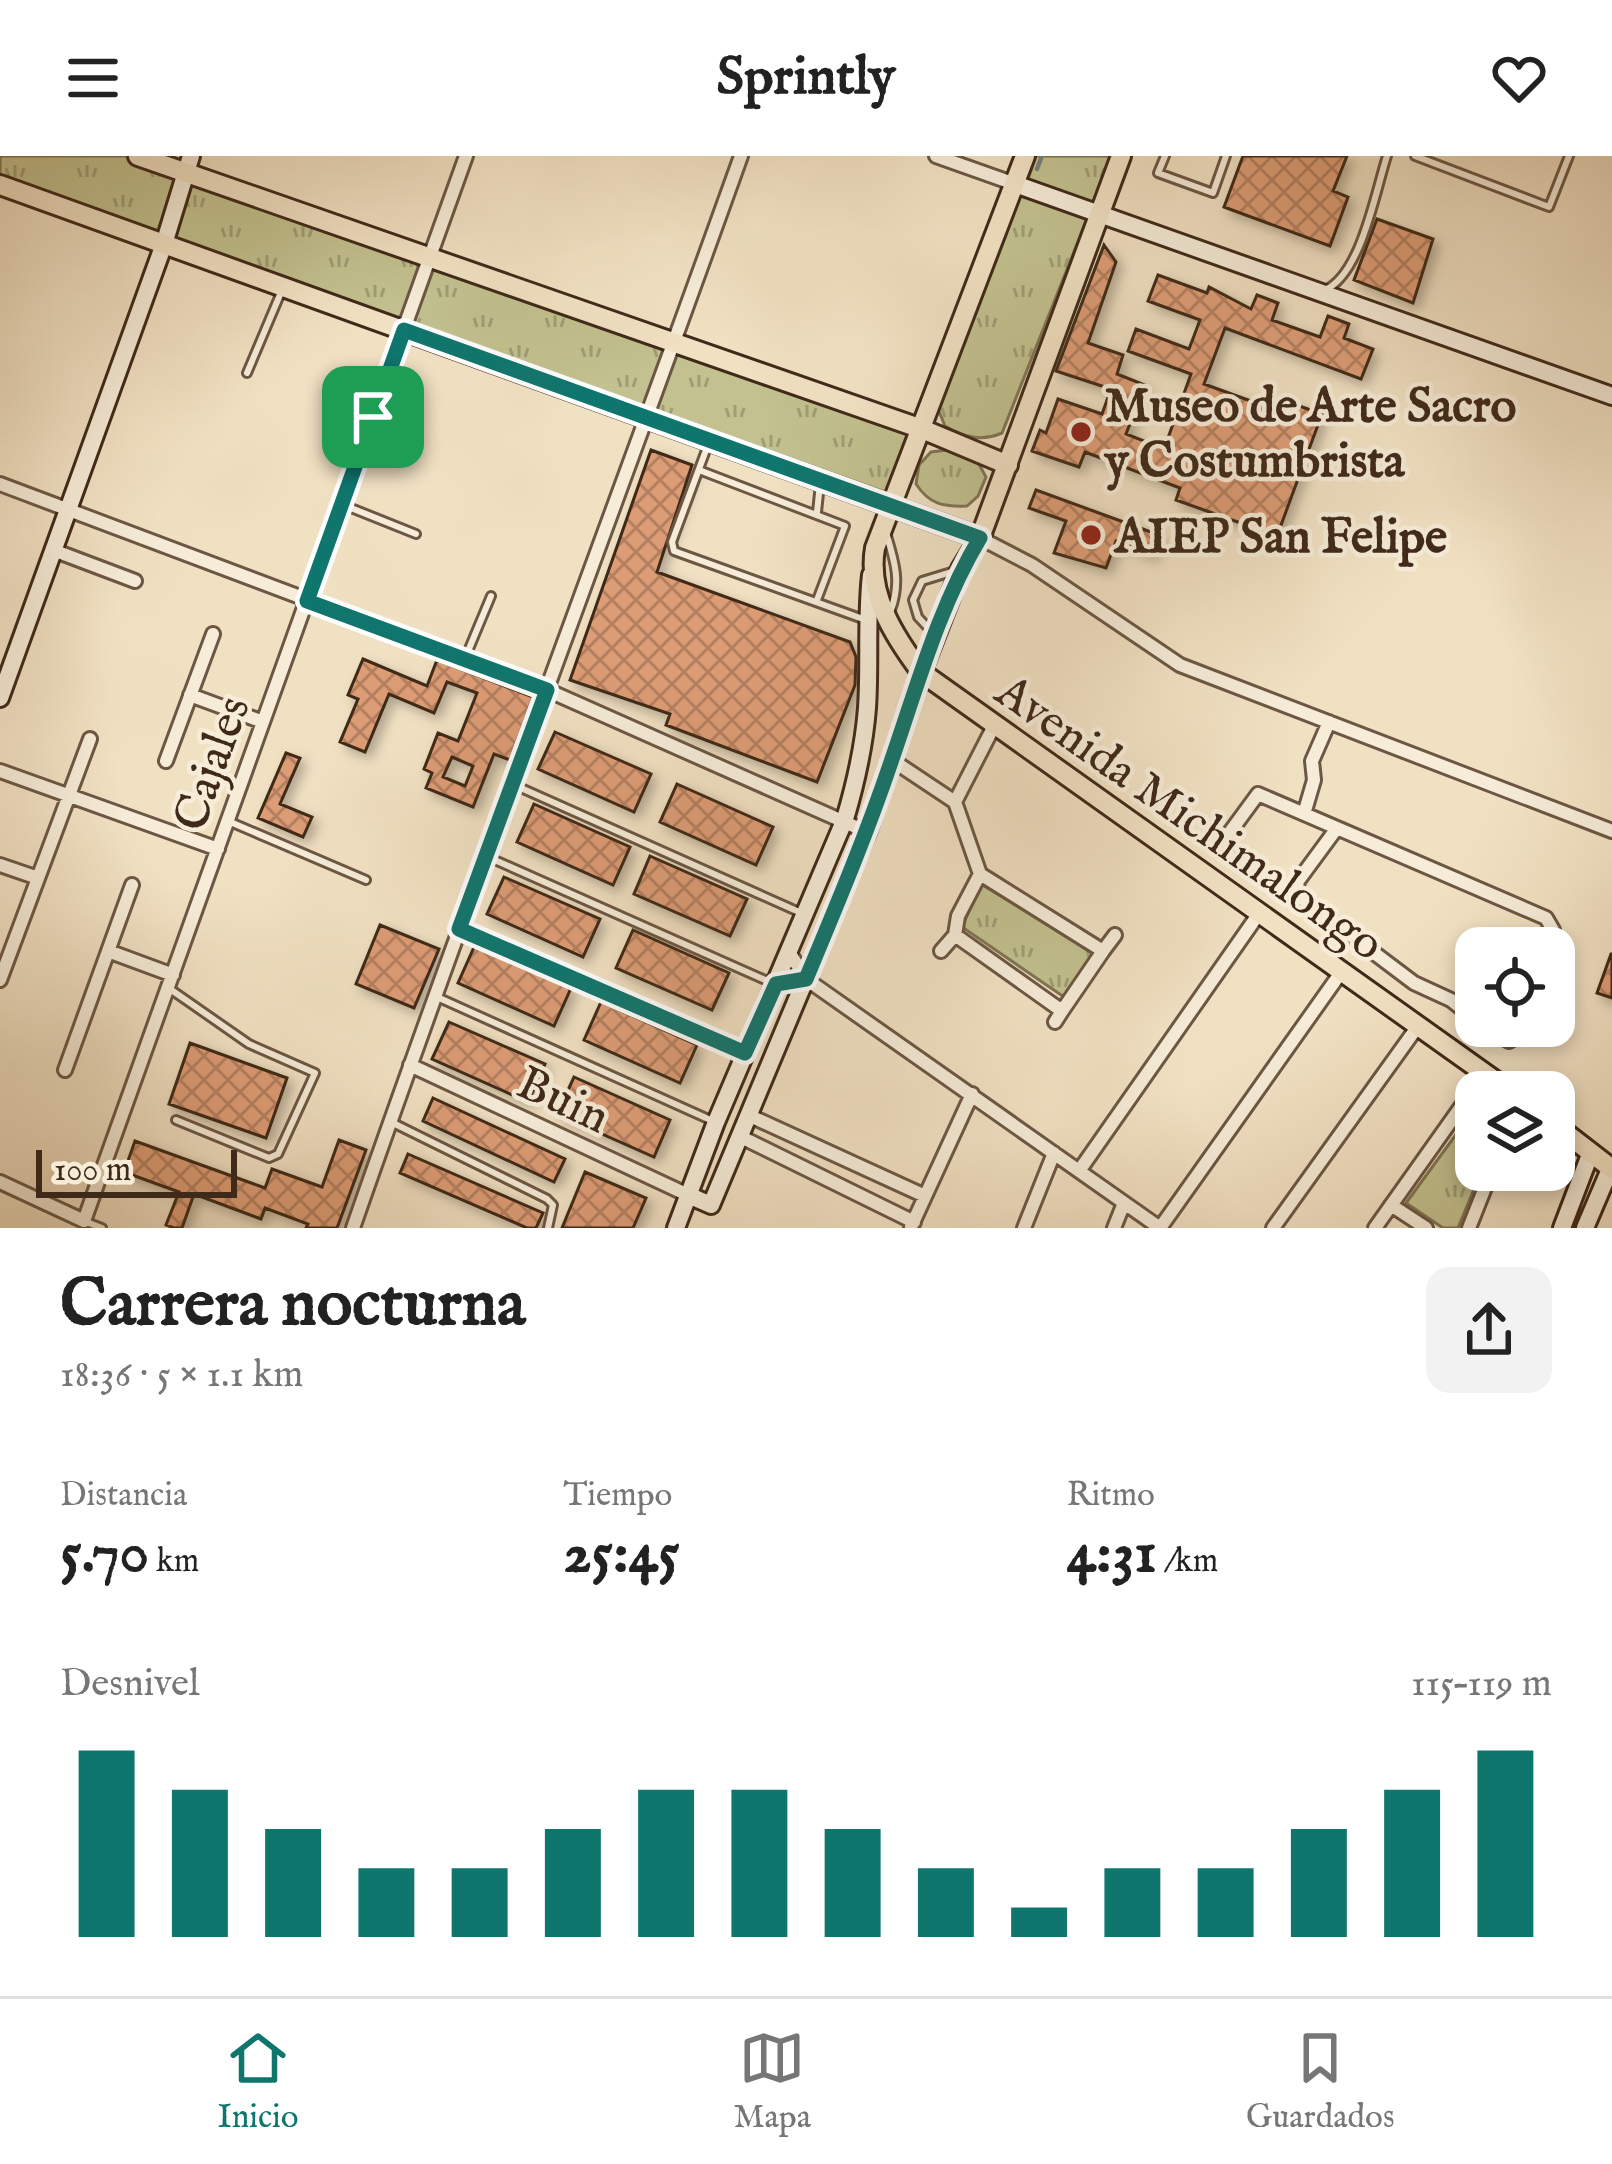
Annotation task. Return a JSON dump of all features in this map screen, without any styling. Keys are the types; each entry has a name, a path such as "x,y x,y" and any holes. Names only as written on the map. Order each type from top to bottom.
{"main road":[{"path":"138,156 188,164 430,257 922,429 1008,465"},
{"path":"884,526 1025,156"},
{"path":"921,672 962,569 980,538 1121,156"},
{"path":"0,185 980,538"},
{"name":"Avenida Michimalongo","path":"884,526 872,568 876,621 921,672 1482,1071"},
{"path":"1575,1139 1611,1168"}],"street":[{"name":"Cajales","path":"84,1221 466,156"},
{"path":"353,1228 433,996 741,156"},
{"path":"935,156 1612,396"},
{"path":"0,698 164,244 188,164"},
{"path":"0,484 547,690 867,832"},
{"path":"980,538 1032,565 1180,665 1612,831"},
{"path":"53,550 135,581"},
{"path":"676,1228 844,819 857,778 876,621"},
{"path":"166,760 213,634"},
{"path":"688,1195 711,1205 867,832 921,672"},
{"path":"190,695 263,722"},
{"path":"1304,814 1314,780 1312,761 1329,722"},
{"path":"955,802 995,724"},
{"path":"0,980 7,940 38,878 90,739"},
{"path":"892,760 955,802 980,874 1103,951"},
{"path":"0,771 218,849"},
{"path":"1231,845 1226,839 1258,794 1546,918 1551,927"},
{"path":"1336,828 1298,881 1296,894 1414,983 1455,1004"},
{"path":"0,865 38,878"},
{"path":"941,951 955,934 958,916 980,874"},
{"path":"64,1070 132,885"},
{"path":"1078,1172 1260,912"},
{"path":"955,934 1059,1017 1114,934"},
{"path":"108,951 170,981"},
{"path":"789,952 806,979 1160,1228 1342,970"},
{"path":"776,984 806,979"},
{"path":"1273,1228 1418,1026"},
{"name":"Buin","path":"410,1065 688,1195"},
{"path":"739,1136 912,1225 972,1094"},
{"path":"748,1115 925,1196"},
{"path":"1375,1228 1455,1115"},
{"path":"1562,1228 1592,1152"},
{"path":"1024,1228 1054,1153"},
{"path":"1585,1228 1611,1168"},
{"path":"0,1182 84,1221"},
{"path":"1469,1228 1484,1191"},
{"path":"1114,1228 1124,1203"},
{"path":"1391,1205 1426,1228"}],"lane":[{"path":"1165,156 1159,173 1213,193 1226,156"},
{"path":"1316,294 1337,284 1351,268 1387,156"},
{"path":"1415,156 1550,207 1569,156"},
{"path":"247,373 284,287"},
{"path":"710,440 672,542 674,551 876,621 896,597 897,567 884,526"},
{"path":"699,470 845,526 816,601"},
{"path":"817,514 820,480"},
{"path":"341,504 416,534"},
{"path":"936,636 918,616 913,600 922,581 962,569"},
{"path":"465,660 491,596"},
{"path":"512,784 804,915"},
{"path":"228,821 366,880"},
{"path":"486,856 776,984"},
{"path":"459,929 745,1053"},
{"path":"170,981 249,1044 315,1072 278,1154 269,1158 176,1120"},
{"path":"433,996 716,1122"},
{"path":"390,1122 548,1199 553,1205 548,1228"},
{"path":"84,1221 102,1228"}],"green space":[{"path":"0,156 131,156 909,430 915,436 892,493 882,491 0,177"},
{"path":"1035,156 1112,156 1002,433 980,438 966,435 945,426 938,409"},
{"path":"955,449 975,457 986,477 978,496 967,506 937,503 916,484 919,465 931,452"},
{"path":"981,884 1097,954 1064,997 962,927"},
{"path":"1455,1136 1455,1191 1473,1191 1458,1228 1443,1228 1406,1203"}],"building":[{"path":"1243,156 1347,156 1333,191 1348,197 1330,246 1224,207"},
{"path":"1377,219 1433,239 1413,303 1354,280"},
{"path":"1104,245 1116,262 1088,343 1123,355 1117,374 1145,385 1126,434 1164,449 1191,374 1128,351 1136,329 1189,349 1200,320 1148,301 1158,275 1207,293 1209,287 1251,309 1257,295 1278,303 1272,320 1320,337 1328,316 1349,324 1344,338 1373,349 1361,379 1225,328 1204,384 1284,413 1288,402 1322,414 1277,536 1176,500 1180,488 1085,452 1079,467 1032,451 1040,430 1046,433 1058,399 1102,414 1111,389 1056,371"},
{"path":"651,450 692,465 657,572 850,642 856,657 855,685 817,782 666,725 670,714 570,680"},
{"path":"1036,490 1159,535 1152,555 1116,541 1106,568 1054,553 1066,521 1029,508"},
{"path":"363,659 427,686 437,660 533,697 510,760 494,754 473,807 426,788 432,773 424,769 438,733 458,741 477,693 447,682 434,713 389,694 365,752 340,742 358,699 348,695","holes":["452,757 473,766 465,786 443,777"]},
{"path":"555,732 651,774 634,812 538,769"},
{"path":"286,753 300,758 280,804 312,817 303,837 258,818"},
{"path":"677,784 773,827 756,865 660,822"},
{"path":"534,804 630,847 613,885 517,842"},
{"path":"650,856 747,899 730,936 634,894"},
{"path":"504,877 600,919 583,957 487,914"},
{"path":"380,925 439,949 414,1008 356,984"},
{"path":"633,930 729,973 712,1010 616,968"},
{"path":"475,945 571,988 554,1026 458,983"},
{"path":"1612,954 1612,998 1597,993"},
{"path":"601,1002 697,1045 680,1083 584,1040"},
{"path":"449,1022 545,1064 528,1102 432,1059"},
{"path":"190,1043 287,1078 266,1138 169,1104"},
{"path":"574,1077 670,1120 654,1157 557,1114"},
{"path":"433,1098 565,1159 554,1182 423,1121"},
{"path":"339,1140 366,1150 337,1228 306,1228 308,1224 265,1208 261,1219 194,1194 182,1228 174,1228 166,1225 179,1192 124,1172 135,1141 265,1188 272,1169 322,1187"},
{"path":"408,1154 543,1213 536,1228 400,1173"},
{"path":"585,1172 646,1198 633,1228 562,1228"}],"waterway":[{"path":"1037,169 1042,156"}],"place":[{"name":"Museo de Arte Sacro y Costumbrista","path":"1081,432"},
{"name":"AIEP San Felipe","path":"1091,535"}],"route":[{"path":"404,330 980,538 962,569 921,672 867,832 806,979 776,984 745,1053 459,929 547,690 307,601 373,417 404,330"}]}
